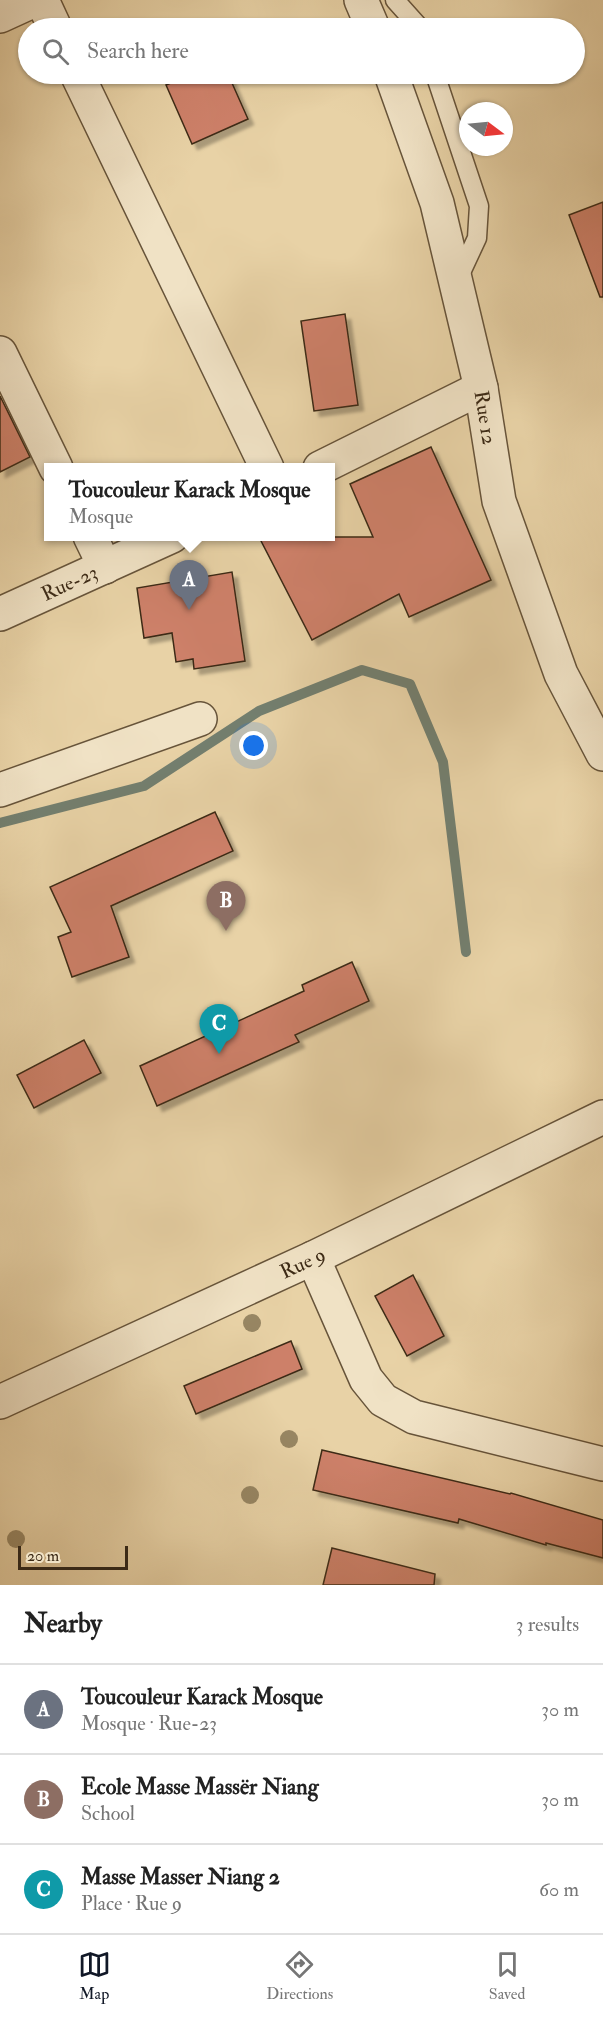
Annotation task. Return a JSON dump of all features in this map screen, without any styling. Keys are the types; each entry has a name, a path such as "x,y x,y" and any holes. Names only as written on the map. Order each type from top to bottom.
{"street":[{"path":"0,16 35,0"},
{"path":"42,0 50,18"},
{"path":"361,0 369,18"},
{"path":"82,84 265,463"},
{"name":"Rue 12","path":"395,84 437,203 481,388 499,501 561,674 603,753"},
{"path":"0,353 54,463"},
{"path":"330,463 481,388"},
{"path":"92,541 105,567"},
{"name":"Rue-23","path":"0,614 163,541"},
{"path":"0,790 200,719"},
{"name":"Rue 9","path":"0,1402 313,1258 603,1117"},
{"path":"313,1258 366,1379 382,1400 414,1417 603,1464"}],"lane":[{"path":"395,0 411,18"},
{"path":"438,84 479,206 477,238 455,285"}],"building":[{"path":"232,84 248,119 192,144 166,85"},
{"path":"603,202 603,297 600,297 569,215"},
{"path":"345,314 358,405 314,411 301,321"},
{"path":"0,396 30,457 0,472"},
{"path":"431,447 491,580 409,617 399,594 312,640 261,541 335,541 335,537 373,537 350,484"},
{"path":"232,572 245,661 194,669 193,659 176,662 172,633 144,638 137,588"},
{"path":"215,812 233,851 111,906 129,957 72,977 58,937 71,932 50,887"},
{"path":"352,962 369,1001 295,1035 299,1042 157,1106 140,1066 304,991 302,985"},
{"path":"84,1040 101,1073 34,1108 17,1075"},
{"path":"413,1275 444,1336 407,1356 375,1296"},
{"path":"291,1341 302,1369 196,1414 184,1386"},
{"path":"322,1450 511,1493 603,1520 603,1558 546,1543 546,1545 459,1519 458,1523 313,1490"},
{"path":"332,1548 435,1574 434,1585 323,1585"}],"waterway":[{"path":"0,823 144,786 259,711 362,670 410,684 443,762 466,952"}],"place":[{"name":"Toucouleur Karack Mosque","path":"189,610"},
{"name":"Ecole Masse Massër Niang","path":"226,931"},
{"name":"Masse Masser Niang 2","path":"219,1054"}]}
